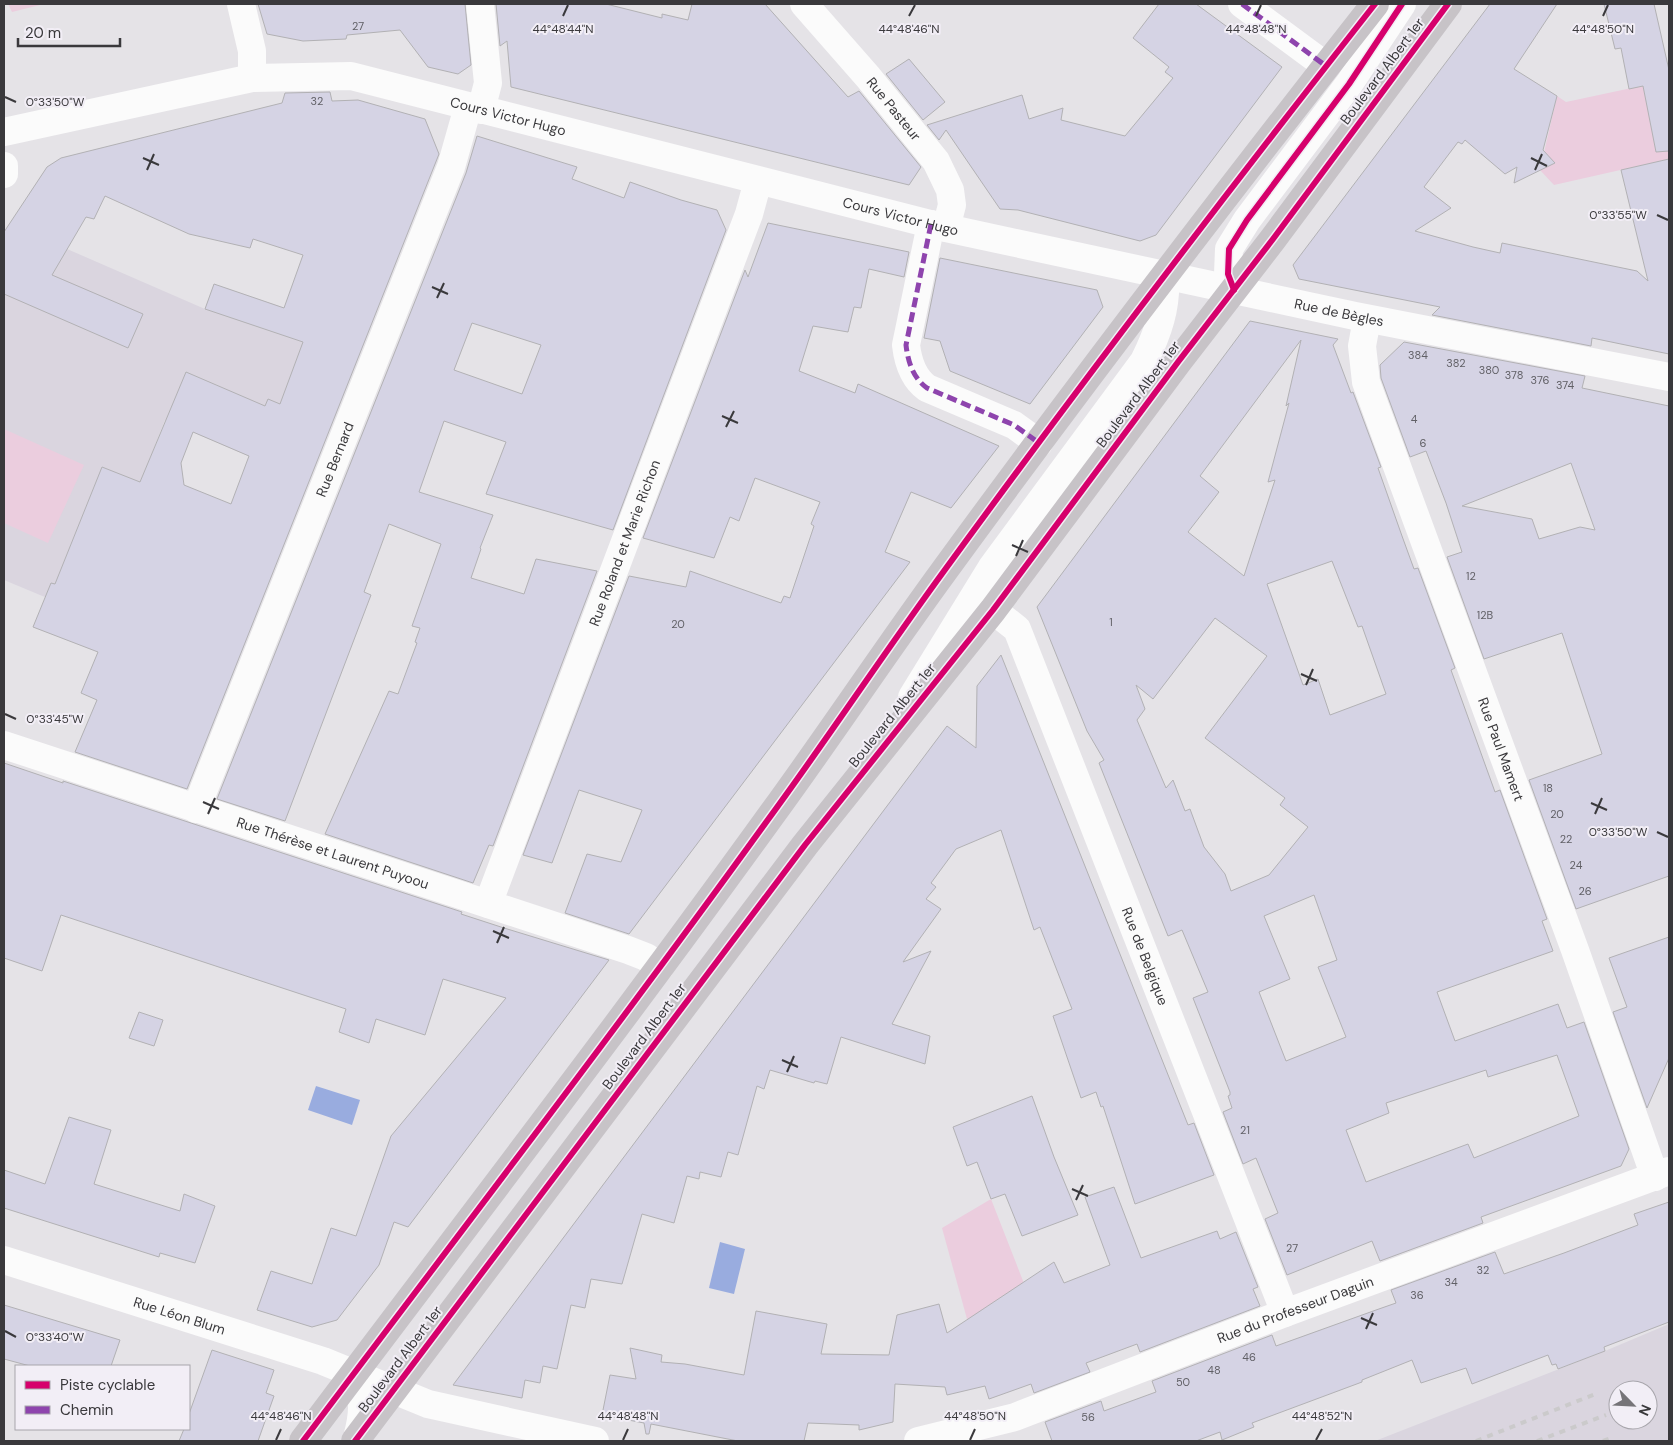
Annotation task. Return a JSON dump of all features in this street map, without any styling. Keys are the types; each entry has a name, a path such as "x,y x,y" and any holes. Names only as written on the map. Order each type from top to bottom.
{"main road":[{"name":"Boulevard Albert 1er","path":"303,1441 660,967 769,819 943,574 1039,443 1374,4"},
{"name":"Boulevard Albert 1er","path":"356,1439 805,845 993,610 1448,4"}],"street":[{"path":"241,4 252,51 252,78"},
{"name":"Rue Bernard","path":"196,809 474,108 488,83 480,4"},
{"name":"Rue Pasteur","path":"804,4 868,77 936,161 950,190 952,205 938,226 906,345 913,371 919,382 927,388 1014,425 1039,443"},
{"path":"1242,4 1326,66"},
{"path":"1234,290 1228,274 1229,249 1247,220 1349,84 1402,4"},
{"name":"Cours Victor Hugo","path":"4,132 252,78 351,76 758,181 1009,242"},
{"path":"4,166 4,174"},
{"name":"Rue Roland et Marie Richon","path":"488,904 749,214 758,181"},
{"name":"Rue de Bègles","path":"1009,242 1367,318 1669,378"},
{"path":"874,758 992,567 1144,361 1159,330 1164,309 1165,276"},
{"name":"Rue Paul Mamert","path":"1367,318 1362,346 1366,382 1572,941 1662,1174"},
{"name":"Rue de Belgique","path":"993,610 1017,629 1285,1313"},
{"name":"Rue Thérèse et Laurent Puyoou","path":"4,745 628,950 646,957 660,967"},
{"name":"Rue du Professeur Daguin","path":"918,1441 1015,1417 1285,1313 1662,1174"},
{"name":"Rue Léon Blum","path":"4,1260 242,1334 354,1373"},
{"path":"354,1373 362,1400 363,1416 356,1439"},
{"name":"Boulevard Albert 1er","path":"354,1373 394,1390"},
{"path":"394,1390 428,1404 595,1441"}],"shaded area":[{"path":"8,4 44,4 12,12"},
{"path":"1669,80 1669,159 1554,185 1540,170 1557,96 1566,102"},
{"path":"5,229 47,250 51,242 205,309 214,284 362,334 306,481 165,420 88,615 4,580"},
{"path":"4,429 84,465 48,543 4,523"},
{"path":"991,1199 1059,1373 989,1399 942,1228"},
{"path":"1669,1324 1669,1441 1375,1441 1605,1351"}],"water":[{"path":"316,1086 360,1100 352,1125 308,1110"},
{"path":"720,1242 745,1249 734,1294 709,1288"}],"building":[{"path":"258,4 465,4 471,65 458,74 428,67 400,30 347,35 346,39 303,41 267,34"},
{"path":"496,4 606,4 662,18 662,14 688,20 692,4 765,4 848,97 859,91 921,167 909,185 511,87 507,41 500,46"},
{"path":"1159,4 1196,4 1282,67 1156,235 1140,241 1018,210 1000,209 946,130 939,140 927,125 1022,95 1029,119 1063,108 1061,120 1125,136 1173,78 1165,72 1169,67 1133,38"},
{"path":"1490,4 1557,4 1514,69 1557,96 1543,150 1555,163 1514,183 1517,167 1505,174 1465,140 1462,144 1458,142 1424,187 1451,208 1415,231 1500,253 1502,243 1637,271 1648,281 1621,170 1669,159 1669,354 1592,338 1591,346 1432,315 1440,307 1299,279 1293,265"},
{"path":"1604,4 1654,4 1669,70 1669,151 1656,152 1643,86 1629,89 1621,48 1615,49"},
{"path":"909,59 945,102 923,120 886,74"},
{"path":"330,92 332,101 358,100 425,119 439,154 187,789 75,752 97,700 81,693 98,652 33,627 51,583 55,584 102,467 140,482 186,372 265,406 268,399 280,404 303,342 205,309 214,284 284,308 303,255 253,239 250,248 189,234 105,196 94,219 86,217 52,275 143,314 128,348 4,294 4,232 47,167 61,158 282,103 285,93","holes":["193,432 249,456 231,504 184,485 181,463"]},
{"path":"477,136 577,167 572,179 624,198 630,182 681,200 717,210 726,230 613,530 486,494 506,442 444,421 419,492 493,515 471,578 524,594 536,559 597,571 493,846 489,845 473,883 325,834 389,691 398,694 417,643 415,642 420,628 412,626 441,544 389,524 364,592 371,595 285,821 217,799 466,173","holes":["472,323 541,345 522,394 454,370"]},
{"path":"768,223 909,252 904,277 869,269 861,308 854,307 848,332 813,326 799,371 855,393 858,384 999,446 951,508 911,492 885,552 910,562 629,934 565,913 587,854 621,862 642,810 579,790 552,863 523,855 629,576 686,587 690,571 781,603 784,596 790,598 814,526 811,524 820,502 755,478 739,521 730,517 714,558 643,538 745,270 748,277"},
{"path":"940,258 1097,290 1103,307 1030,404 950,371 940,341 924,338"},
{"path":"1250,321 1338,339 1333,345 1381,467 1378,468 1414,569 1418,568 1455,668 1451,670 1495,792 1500,790 1547,919 1542,921 1553,951 1437,992 1455,1041 1558,1004 1567,1028 1584,1022 1629,1149 1621,1166 1481,1217 1483,1223 1380,1261 1372,1241 1287,1275 1265,1219 1278,1213 1256,1158 1243,1164 1223,1112 1232,1108 1228,1096 1230,1092 1193,998 1208,992 1182,930 1168,936 1099,763 1104,760 1087,731 1037,607","holes":["1301,340 1286,406 1289,403 1268,482 1275,480 1244,576 1188,532 1219,492 1200,476","1332,561 1358,627 1362,626 1386,694 1330,715 1318,679 1303,685 1267,584","1215,618 1267,656 1205,738 1285,798 1280,805 1308,827 1269,875 1231,891 1225,874 1204,847 1190,809 1185,811 1173,780 1166,788 1137,720 1145,709 1136,685 1153,699","1314,895 1337,960 1318,967 1346,1037 1286,1061 1259,992 1290,979 1264,916","1557,1055 1579,1116 1474,1158 1468,1144 1366,1182 1346,1130 1389,1113 1386,1103 1486,1070 1488,1077"]},
{"path":"1404,342 1585,376 1582,388 1669,406 1669,876 1576,909 1529,780 1602,754 1562,633 1484,659 1447,557 1462,552 1446,503 1426,451 1410,457 1381,378 1380,365","holes":["1571,463 1595,530 1580,527 1539,539 1532,519 1462,506"]},
{"path":"1001,655 1188,1125 1194,1123 1214,1175 1135,1204 1103,1106 1101,1107 1096,1092 1081,1098 1053,1016 1072,1009 1040,927 1034,930 1001,830 956,849 931,883 936,887 926,899 941,909 903,962 931,951 892,1024 930,1036 925,1064 841,1037 827,1084 815,1081 814,1083 770,1070 764,1089 757,1086 738,1155 728,1152 721,1177 700,1172 699,1179 687,1176 674,1223 642,1214 622,1284 591,1279 585,1308 571,1305 557,1369 543,1366 540,1383 525,1380 522,1398 453,1385 947,726 976,748 977,686"},
{"path":"4,763 462,912 461,914 609,960 408,1227 394,1222 379,1265 337,1320 312,1327 257,1310 271,1271 312,1284 331,1228 356,1236 391,1136 506,998 443,979 425,1035 376,1019 369,1043 339,1032 346,1009 61,915 42,971 4,958"},
{"path":"1669,937 1669,1058 1647,1108 1613,1012 1627,1007 1609,958"},
{"path":"139,1012 163,1020 154,1046 129,1038"},
{"path":"1032,1096 1078,1215 1022,1236 1005,1194 991,1199 977,1162 967,1166 953,1127"},
{"path":"69,1117 111,1130 94,1184 180,1211 184,1194 215,1206 195,1263 160,1253 159,1257 4,1208 4,1170 45,1184"},
{"path":"1114,1187 1141,1258 1217,1231 1220,1239 1236,1232 1258,1287 1253,1289 1260,1306 1140,1352 1137,1344 1086,1363 1090,1372 1034,1393 1031,1384 989,1399 985,1386 947,1395 945,1387 895,1384 893,1422 859,1430 859,1425 808,1423 804,1441 738,1441 651,1424 649,1434 646,1434 644,1423 602,1415 610,1375 636,1379 630,1348 662,1355 661,1362 685,1364 744,1375 756,1311 827,1324 821,1354 889,1355 897,1315 939,1304 947,1333 1054,1262 1064,1283 1110,1265 1085,1197"},
{"path":"1669,1202 1669,1322 1604,1347 1605,1351 1558,1369 1556,1364 1552,1365 1548,1355 1472,1384 1466,1368 1421,1383 1412,1360 1362,1380 1362,1382 1252,1423 1254,1427 1222,1440 1220,1432 1196,1441 1052,1441 1045,1422 1101,1401 1104,1411 1156,1392 1152,1381 1272,1335 1276,1346 1396,1303 1391,1290 1495,1252 1504,1274 1564,1253 1638,1225 1634,1214"},
{"path":"4,1305 120,1340 111,1365 26,1365 4,1359"},
{"path":"212,1350 274,1370 266,1393 274,1396 258,1441 179,1441 184,1430 190,1430 190,1411"}],"railway":[{"path":"1476,1441 1598,1393"},
{"path":"1537,1441 1606,1415"},
{"path":"1603,1441 1614,1437"}],"marked path":[{"path":"1242,4 1326,66"},
{"path":"931,224 906,345 912,369 927,388 1014,425 1039,443"}],"cycle path":[{"path":"303,1441 595,1055 710,899 997,499 1211,215 1375,4"},
{"path":"1234,290 1228,274 1229,249 1247,220 1349,84 1402,4"},
{"path":"355,1441 805,845 993,610 1448,4"}]}
